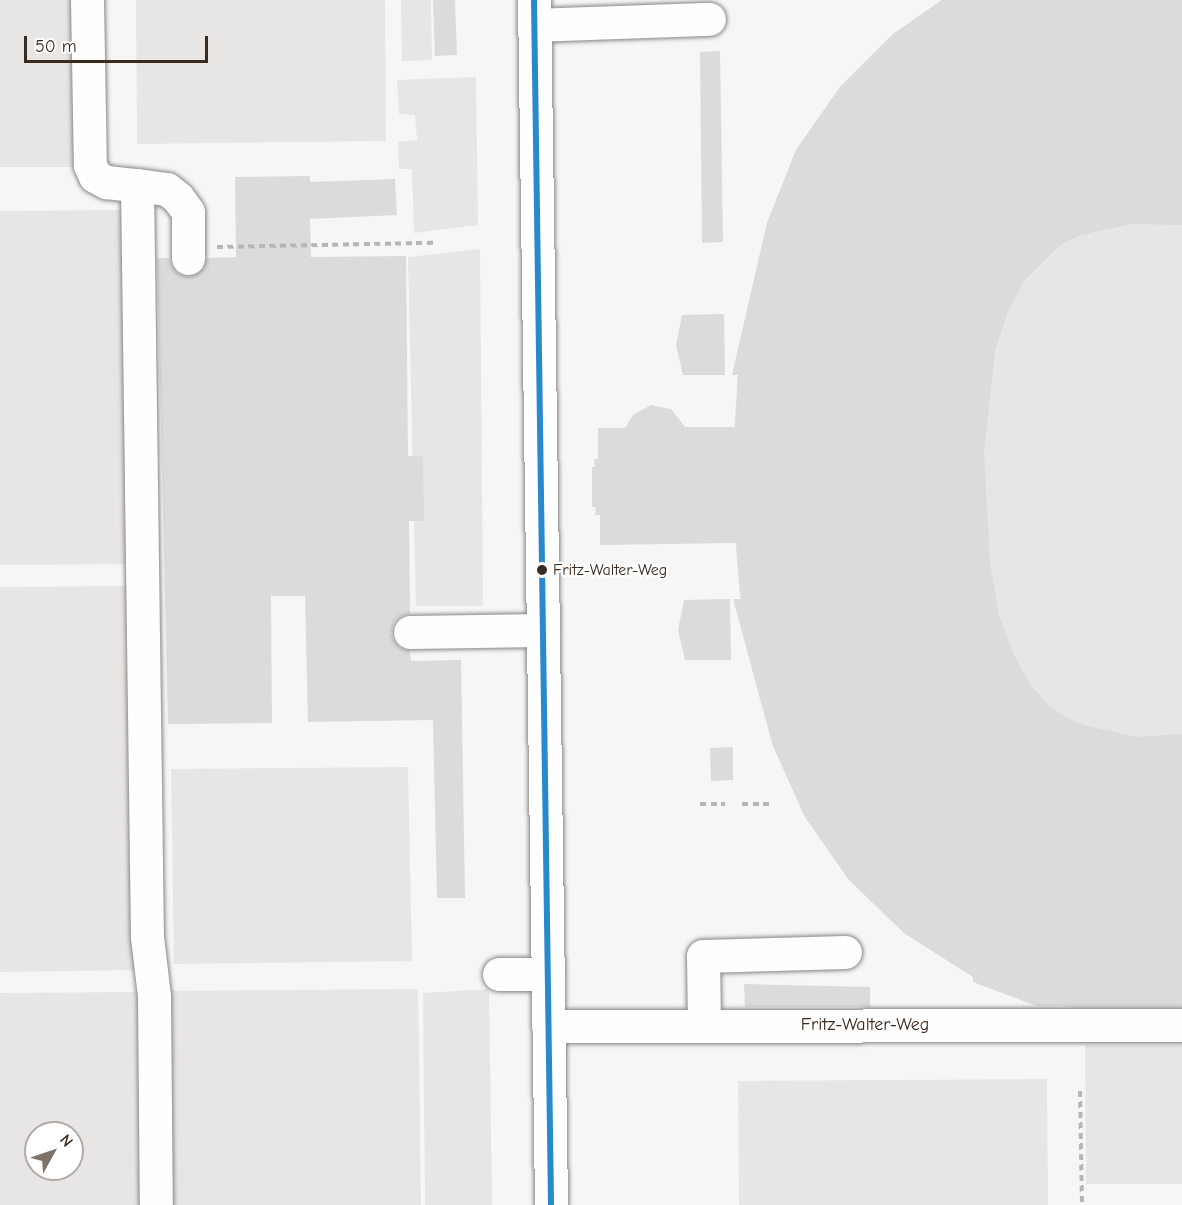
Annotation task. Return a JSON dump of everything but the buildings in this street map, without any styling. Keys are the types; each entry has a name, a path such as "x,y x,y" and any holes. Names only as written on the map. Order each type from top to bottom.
{"street":[{"path":"87,0 90,165 95,176 106,182 167,189 178,198 188,212 188,253"},
{"path":"551,1205 534,12 708,19"},
{"path":"138,185 147,937 154,996 156,1205"},
{"path":"410,632 543,630"},
{"path":"704,1026 703,956 846,952"},
{"path":"499,974 548,974"},
{"name":"Fritz-Walter-Weg","path":"548,1026 1182,1024"}],"path":[{"path":"188,253 434,243"},
{"path":"700,804 725,804"},
{"path":"742,804 772,804"},
{"path":"1080,1091 1082,1205"}],"shaded area":[{"path":"0,0 75,0 79,167 0,167"},
{"path":"136,0 385,0 386,141 137,144"},
{"path":"401,0 431,0 432,60 402,61"},
{"path":"942,0 1182,0 1182,1015 1117,1016 1040,1002 968,974 904,933 849,880 805,817 773,746 753,674 740,598 734,523 733,448 738,372 750,297 767,223 796,150 840,87 893,34"},
{"path":"476,77 478,225 414,233 412,169 399,169 398,142 417,140 415,115 399,114 397,80"},
{"path":"126,210 131,564 0,565 0,211"},
{"path":"480,249 483,606 416,606 408,257"},
{"path":"130,586 136,970 0,972 0,587"},
{"path":"408,767 412,961 174,964 171,769"},
{"path":"418,989 421,1205 171,1205 168,991"},
{"path":"489,989 492,1205 425,1205 423,993"},
{"path":"141,992 144,1205 0,1205 0,993"},
{"path":"1085,1045 1182,1045 1182,1184 1086,1184"},
{"path":"1047,1079 1048,1205 739,1205 738,1081"}],"transit line":[{"path":"534,0 551,1205"}],"place":[{"name":"Fritz-Walter-Weg","path":"542,570"}]}
